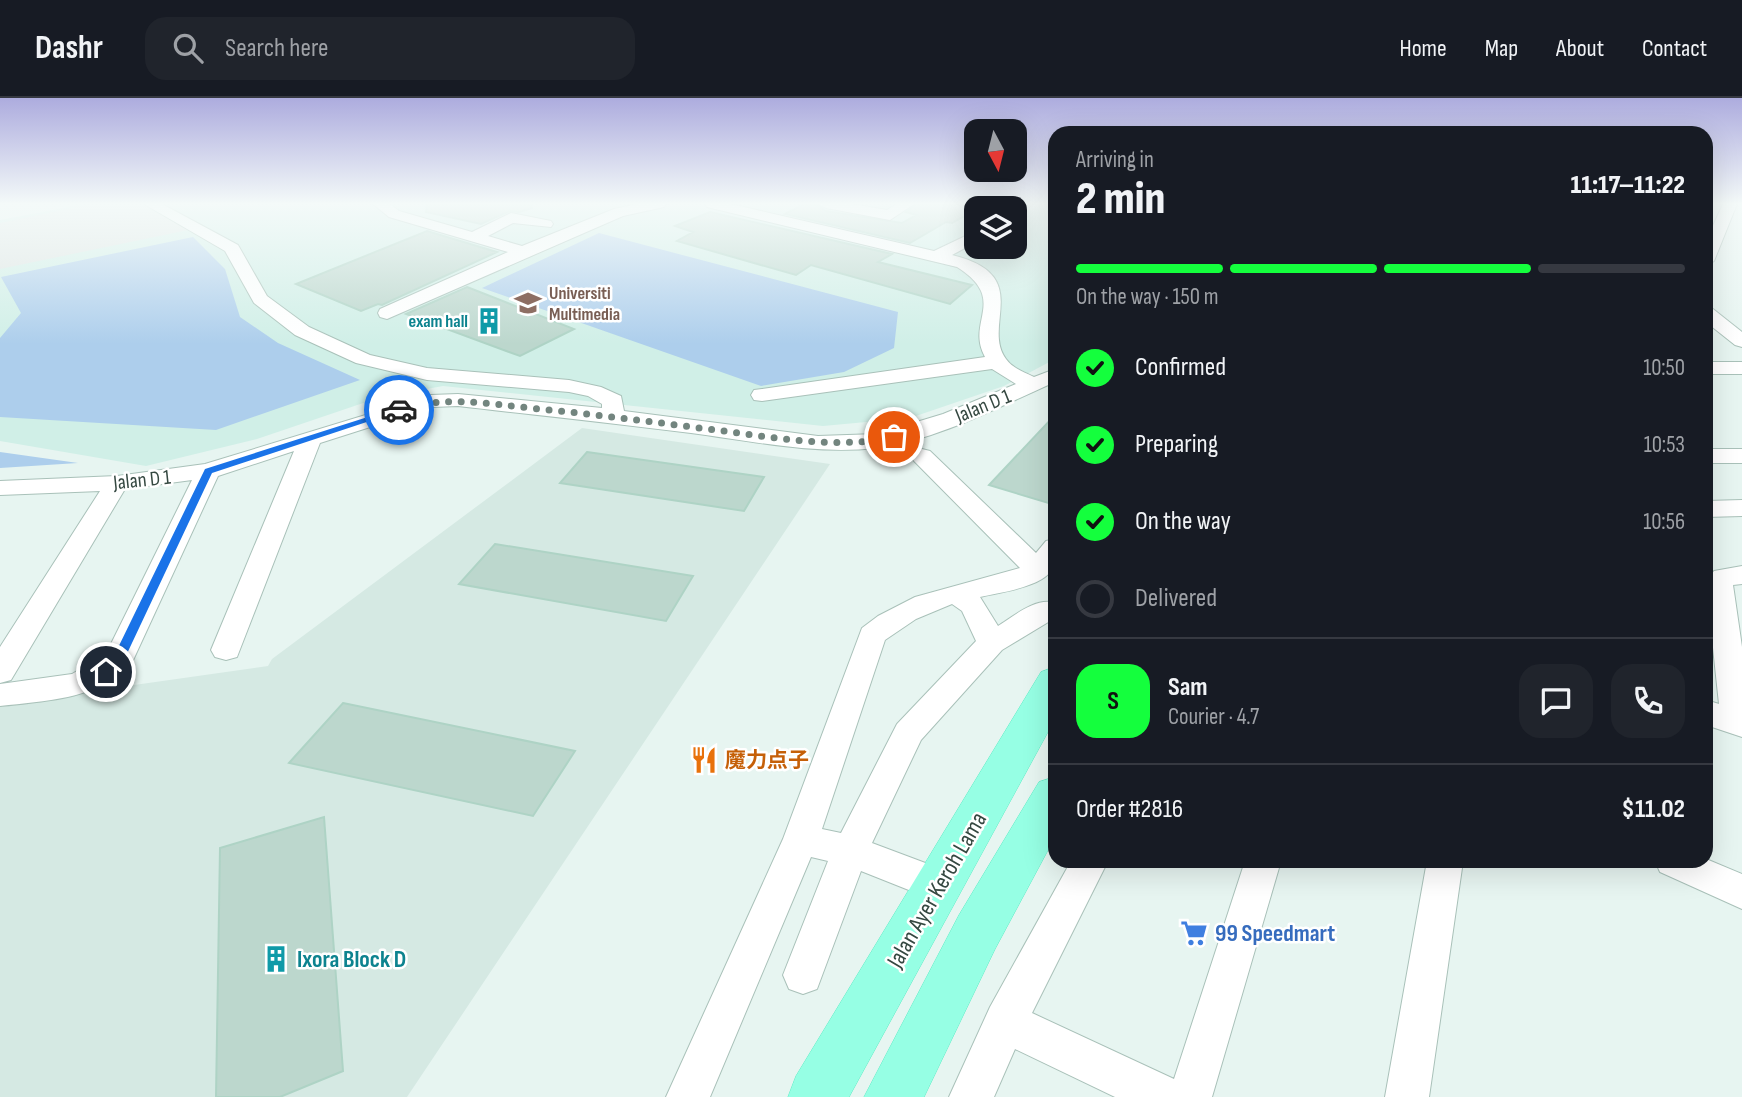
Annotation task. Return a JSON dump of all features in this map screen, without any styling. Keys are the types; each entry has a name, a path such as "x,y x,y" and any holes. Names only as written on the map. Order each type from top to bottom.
{"main road":[{"name":"Jalan Ayer Keroh Lama","path":"817,1097 939,885 1039,727 1048,702"},
{"path":"893,1097 977,932 1048,807"}],"street":[{"path":"233,251 260,299 302,331 338,348 378,364 426,374 569,386 594,391 613,401 613,416"},
{"path":"521,251 526,252"},
{"path":"387,313 529,251"},
{"path":"909,251 963,263 978,270 987,280 992,292 991,352 996,362 1008,372 1046,380"},
{"path":"936,257 948,251"},
{"path":"1713,318 1738,336"},
{"path":"762,395 996,362"},
{"path":"1713,368 1742,368"},
{"name":"Jalan D 1","path":"8,488 117,483 208,471 431,401 458,400 613,416 818,443 877,441 911,433 1046,380"},
{"path":"226,650 311,438"},
{"path":"688,1097 800,839 872,635 886,622 922,605 1025,577 1046,559 922,456"},
{"path":"1713,456 1742,456"},
{"path":"0,695 92,680 118,660 208,471"},
{"path":"0,672 117,483"},
{"path":"0,509 8,488"},
{"path":"1713,509 1742,508"},
{"path":"1713,714 1740,724 1719,584 1724,577 1742,575"},
{"path":"956,594 973,605 992,643"},
{"path":"803,975 850,851 908,733 992,643 1046,610"},
{"path":"800,839 850,851 939,885"},
{"path":"971,1097 1005,1022 1086,868"},
{"path":"1190,1097 1261,868"},
{"path":"1407,1097 1444,868"},
{"path":"1689,868 1742,892"},
{"path":"1005,1022 1163,1097"}],"shaded area":[{"name":"Universiti Multimedia","path":"0,251 964,251 964,259 1027,259 1027,251 1048,251 1048,363 1004,386 910,418 823,426 443,386 378,398 257,439 146,466 0,441"},
{"path":"0,251 89,251 0,269"},
{"path":"128,251 207,251 225,269 240,317 278,343 360,380 216,430 0,417 0,338 21,313 1,277"},
{"path":"562,251 666,251 898,312 894,348 844,372 761,386 482,288"},
{"path":"582,428 830,464 407,1097 0,1097 0,704 268,666 272,659"},
{"path":"0,452 78,463 0,468"}],"building":[{"path":"379,251 497,252 382,305 361,311 296,284"},
{"path":"711,251 877,251 892,254 878,262 972,285 950,304 811,265 796,275"},
{"name":"exam hall","path":"467,287 574,329 520,356 406,314"},
{"path":"1048,422 1048,503 989,485"},
{"path":"587,452 764,477 744,511 560,483"},
{"path":"495,544 693,576 666,621 459,584"},
{"path":"343,703 575,751 533,816 289,763"},
{"name":"Ixora Block D","path":"324,817 343,1071 280,1097 216,1097 220,848"}],"way so far":[{"path":"399,410 431,401 458,400 613,416 818,443 877,441 894,437"}],"place":[{"name":"Universiti Multimedia","path":"528,303"},
{"name":"exam hall","path":"489,321"},
{"name":"魔力点子","path":"704,760"},
{"name":"99 Speedmart","path":"1194,933"},
{"name":"Ixora Block D","path":"276,959"}],"route":[{"path":"106,672 118,660 208,471 399,410"}]}
